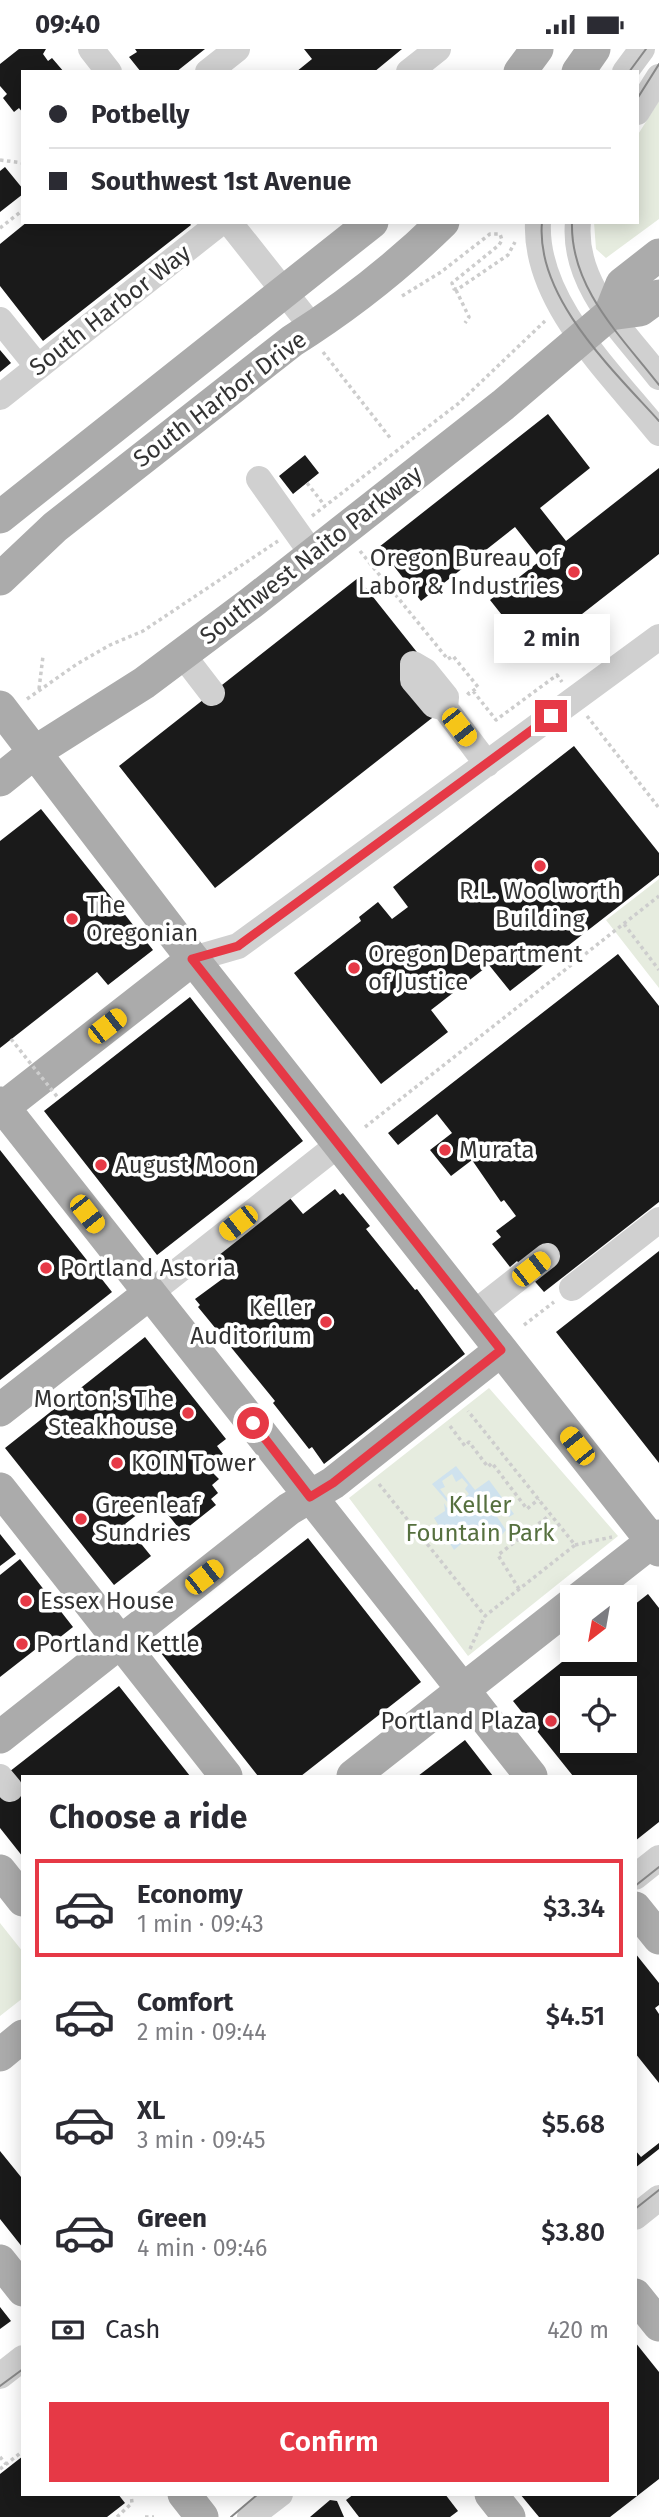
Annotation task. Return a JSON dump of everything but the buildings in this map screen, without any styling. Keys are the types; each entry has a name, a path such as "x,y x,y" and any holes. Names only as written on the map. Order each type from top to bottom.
{"main road":[{"path":"521,70 537,49"},
{"path":"579,70 594,49"},
{"name":"South Harbor Drive","path":"0,517 370,224"},
{"name":"South Harbor Drive","path":"0,579 55,527 318,339 441,224"},
{"name":"Southwest Naito Parkway","path":"0,780 35,752 144,683 313,555 610,314 622,284 659,255"},
{"name":"Southwest Naito Parkway","path":"610,314 640,310 659,296"},
{"path":"0,707 192,959 352,1136 473,1314 657,1543 598,1585"},
{"path":"192,959 1,1107 530,1775"},
{"path":"0,1410 150,1293"},
{"path":"0,1737 289,1509 333,1483 501,1350"},
{"path":"0,1489 225,1775"},
{"path":"355,1775 560,1613"},
{"path":"0,1871 21,1897"},
{"path":"637,1910 659,1938"},
{"path":"0,2055 21,2038"},
{"path":"0,2261 21,2287"},
{"path":"637,2298 659,2325"},
{"path":"186,2496 202,2517"}],"street":[{"path":"91,49 107,70"},
{"path":"211,70 237,49"},
{"path":"412,70 438,49"},
{"path":"626,70 642,49"},
{"path":"639,109 659,77"},
{"name":"South Harbor Way","path":"0,397 217,224"},
{"path":"231,224 318,339"},
{"path":"578,224 578,245 583,269 610,314 659,377"},
{"path":"527,228 538,243 545,274 561,308 659,433"},
{"path":"0,320 38,367"},
{"path":"259,479 313,555"},
{"path":"192,959 238,946 488,764 582,709 659,637"},
{"path":"182,654 212,692"},
{"path":"445,708 488,764"},
{"path":"150,1293 352,1136"},
{"path":"566,1293 659,1220"},
{"path":"473,1314 547,1256"},
{"path":"637,1875 659,1858"},
{"path":"637,2215 659,2198"},
{"path":"0,2376 21,2360"},
{"path":"250,2517 277,2496"}],"path":[{"path":"0,160 21,163"},
{"path":"0,229 21,212"},
{"path":"456,290 508,255 527,228"},
{"path":"398,299 441,272 490,234 500,234 501,242 452,283 469,317 466,323"},
{"path":"318,339 391,439"},
{"path":"307,483 325,506"},
{"path":"357,547 446,661 453,656 478,687 468,694 460,684"},
{"path":"39,689 43,656"},
{"path":"473,691 496,720 557,675 659,808"},
{"path":"352,1136 659,896"},
{"path":"624,923 659,970"},
{"path":"11,1039 59,1099"},
{"path":"524,1325 566,1293"},
{"path":"468,1411 575,1545"},
{"path":"450,1426 465,1446 469,1442 488,1467 492,1463 527,1509 539,1499"},
{"path":"379,1484 485,1616"},
{"path":"519,1589 498,1555 551,1514"},
{"path":"468,1656 485,1616 575,1545 618,1536"},
{"path":"0,2469 21,2453"},
{"path":"0,2457 6,2464"},
{"path":"117,2517 132,2504 131,2496"},
{"path":"127,2510 132,2517"},
{"path":"145,2517 154,2517"}],"green space":[{"path":"659,101 659,219 606,258 596,249 594,224 639,224 639,133"},
{"path":"659,879 659,988 606,920"},
{"name":"Keller Fountain Park","path":"489,1388 618,1536 468,1656 349,1498"},
{"path":"0,1923 21,1949 21,2000 0,2016"}],"water":[{"path":"456,1466 475,1490 489,1480 514,1514 509,1517 494,1496 487,1502 506,1530 501,1536 495,1528 482,1538 472,1525 462,1533 467,1539 454,1550 434,1518 445,1511 444,1503 447,1508 450,1505 432,1484","holes":["452,1474 456,1482 462,1478 468,1485 465,1489 469,1494 460,1502 457,1497 450,1502 440,1489 445,1487 442,1481"]}],"tram line":[{"path":"630,70 646,49"},
{"path":"639,96 659,64"},
{"path":"542,224 543,250 551,278 564,304 600,355 659,421"},
{"path":"572,224 579,268 589,290 600,310 659,385"},
{"path":"637,1884 659,1867"},
{"path":"637,2207 659,2190"},
{"path":"0,2386 21,2370"},
{"path":"231,2517 256,2496"}],"place":[{"name":"Oregon Bureau of Labor & Industries","path":"574,572"},
{"name":"R.L. Woolworth Building","path":"540,866"},
{"name":"The Oregonian","path":"72,919"},
{"name":"Oregon Department of Justice","path":"354,968"},
{"name":"Murata","path":"445,1150"},
{"name":"August Moon","path":"101,1165"},
{"name":"Portland Astoria","path":"46,1268"},
{"name":"Keller Auditorium","path":"326,1322"},
{"name":"Morton's The Steakhouse","path":"188,1413"},
{"name":"KOIN Tower","path":"117,1463"},
{"name":"Greenleaf Sundries","path":"81,1519"},
{"name":"Essex House","path":"26,1601"},
{"name":"Portland Kettle","path":"22,1644"},
{"name":"Portland Plaza","path":"551,1721"}],"route":[{"path":"253,1423 310,1497 333,1483 501,1350 192,959 238,946 551,716"}]}
